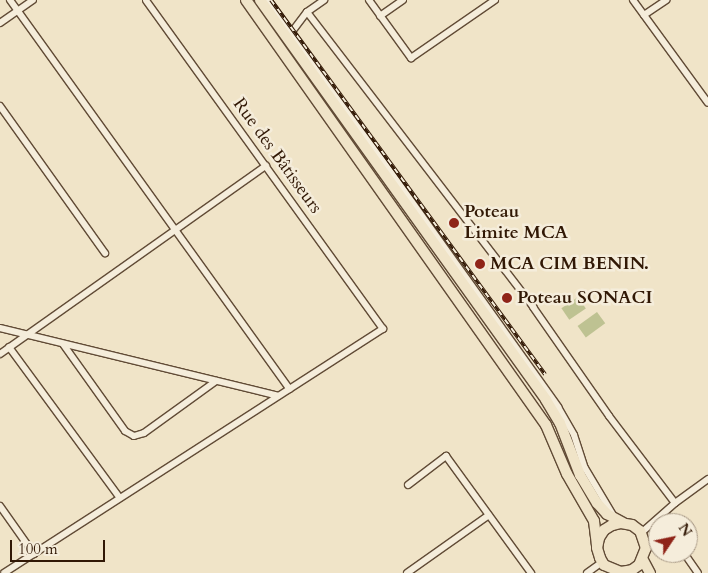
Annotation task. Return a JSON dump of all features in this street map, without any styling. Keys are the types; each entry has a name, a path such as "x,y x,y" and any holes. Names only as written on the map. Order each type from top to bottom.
{"highway":[{"path":"246,0 546,425 567,474 594,521 597,546 602,562 610,569 622,572 634,569 643,560 646,546 641,533 635,527 619,521 597,503 586,487 560,423 546,400 260,0"},
{"path":"597,546 599,538 606,529 619,521"},
{"path":"643,560 650,573"}],"street":[{"path":"4,573 290,389 10,0"},
{"path":"0,24 33,0"},
{"name":"Rue des Bâtisseurs","path":"146,0 383,329 290,389"},
{"path":"268,0 558,407 574,435 585,468 619,521"},
{"path":"291,33 306,12 324,0"},
{"path":"369,0 410,58 495,0"},
{"path":"380,16 403,0"},
{"path":"633,0 707,99"},
{"path":"644,15 666,0"},
{"path":"306,12 532,307 609,416 675,503"},
{"path":"0,106 106,253"},
{"path":"0,354 266,166"},
{"path":"0,328 278,396"},
{"path":"63,344 125,431 134,436 144,433 216,381"},
{"path":"10,347 120,498"},
{"path":"408,485 446,456 531,573"},
{"path":"667,513 675,503 708,479"},
{"path":"0,506 34,554"},
{"path":"407,573 489,516"},
{"path":"641,533 648,528"},
{"path":"587,573 602,562"}],"green space":[{"path":"578,297 586,309 569,320 561,308"},
{"path":"597,312 605,323 586,337 578,326"}],"railway":[{"path":"271,0 545,375"}],"place":[{"name":"Poteau Limite MCA","path":"454,223"},
{"name":"MCA CIM BENIN.","path":"480,264"},
{"name":"Poteau SONACI","path":"507,298"}]}
